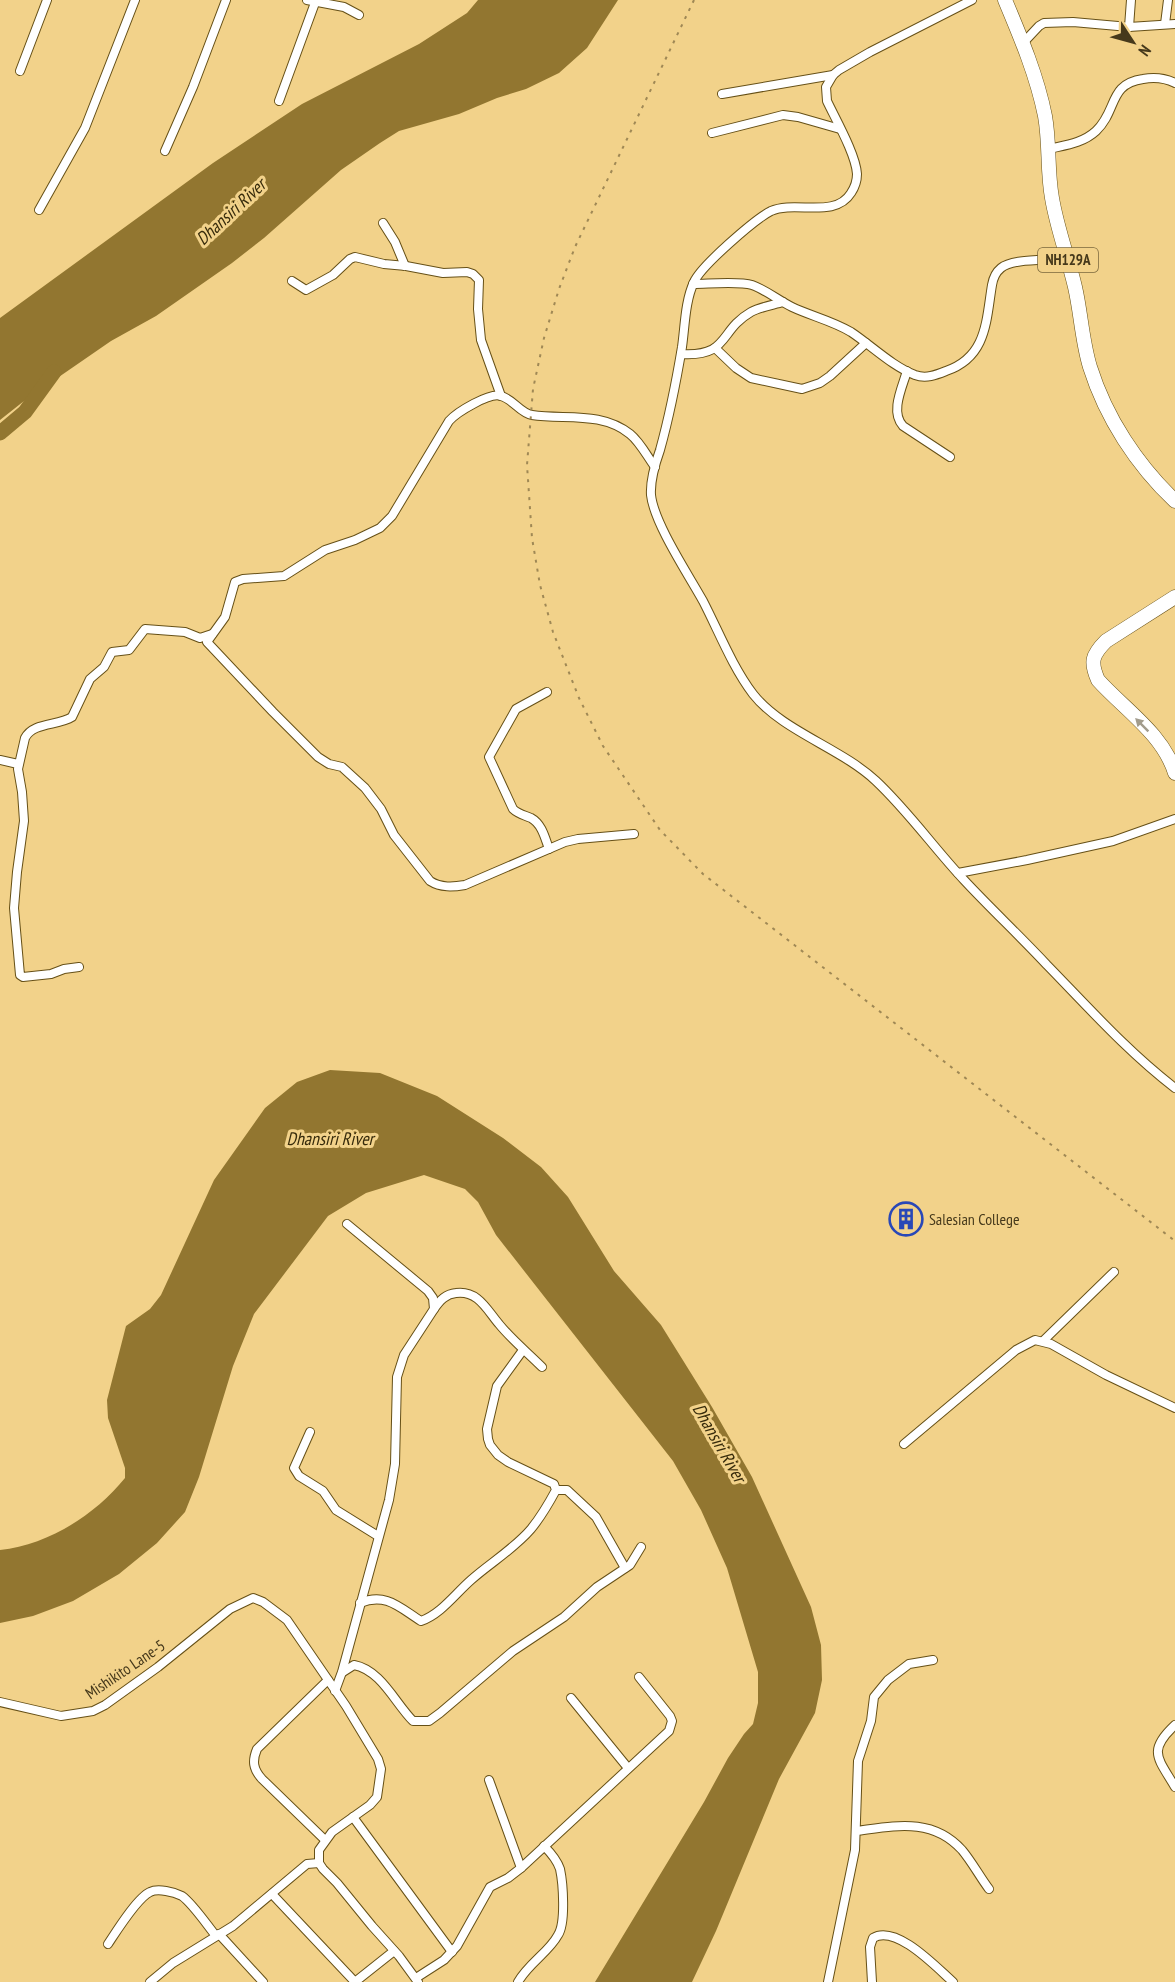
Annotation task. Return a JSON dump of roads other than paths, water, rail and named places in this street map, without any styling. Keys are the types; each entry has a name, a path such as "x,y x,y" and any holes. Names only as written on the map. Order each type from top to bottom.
{"highway":[{"name":"NH129A","path":"1005,0 1041,98 1049,149 1052,198 1068,259 1090,367 1105,404 1139,462 1175,501"},
{"path":"1175,597 1106,641 1098,649 1093,659 1093,669 1098,680 1157,741 1167,754 1175,773"}],"street":[{"path":"20,70 47,0"},
{"path":"39,210 85,128 135,0"},
{"path":"165,150 186,105 226,0"},
{"path":"722,94 833,75 870,52 972,0"},
{"path":"1129,27 1131,0"},
{"path":"1165,24 1167,0"},
{"path":"279,101 312,1 344,7 359,15"},
{"path":"1023,44 1044,23 1073,22 1129,27 1175,24"},
{"path":"833,75 825,94 852,156 857,174 854,188 847,198 836,205 783,208 762,216 705,267 693,284 672,407 654,467 651,493 657,517 752,692 776,715 845,758 876,781 958,873 1096,1016 1142,1061 1175,1088"},
{"path":"1049,149 1086,139 1095,132 1104,122 1116,96 1127,82 1147,78 1164,79 1175,83"},
{"path":"712,133 783,115 840,129"},
{"path":"383,223 395,242 405,266"},
{"path":"292,281 306,290 333,275 355,257 384,264 442,273 467,272 477,276 481,340 501,396"},
{"path":"693,284 748,284 762,289 783,302 847,330 907,371 924,377 951,370 973,354 983,338 994,276 1000,268 1016,263 1068,259"},
{"path":"681,354 697,355 711,351 751,312 783,302"},
{"path":"715,348 736,368 751,378 802,389 820,383 830,376 866,343"},
{"path":"907,371 897,411 897,421 950,457"},
{"path":"634,834 578,839 465,885 436,885 430,881 394,835 381,809 365,788 345,769 329,764 318,757 207,642 225,617 235,582 243,579 284,576 325,550 355,540 380,528 392,516 453,416 491,396 501,396 530,415 593,418 607,422 629,433 654,467"},
{"path":"79,967 64,969 51,975 23,977 20,975 14,908 24,821 18,764 27,733 35,728 55,724 72,717 90,679 104,667 113,650 129,650 146,629 185,632 200,638 215,632"},
{"path":"547,692 516,709 489,757 513,809 539,825 549,849"},
{"path":"0,760 18,764"},
{"path":"958,873 1113,841 1175,819"},
{"path":"347,1224 428,1290 433,1298 434,1309"},
{"path":"1044,1341 1114,1272"},
{"path":"336,1691 396,1464 397,1377 404,1355 439,1302 449,1294 463,1292 482,1302 499,1325 542,1367"},
{"path":"904,1444 1016,1350 1035,1340 1044,1341 1106,1375 1175,1408"},
{"path":"524,1350 497,1386 487,1429 488,1439 498,1455 517,1467 554,1484 556,1490"},
{"path":"310,1432 294,1468 298,1476 323,1491 336,1510 378,1536"},
{"path":"556,1490 567,1490 596,1517 626,1569"},
{"path":"360,1603 380,1598 421,1621 431,1618 472,1579 532,1528 556,1490"},
{"path":"342,1672 354,1665 366,1668 413,1721 429,1721 513,1651 564,1617 597,1587 626,1569 641,1547"},
{"name":"Mishikito Lane-5","path":"0,1702 61,1716 93,1711 158,1667 230,1609 253,1598 263,1602 287,1620 328,1680"},
{"path":"828,1982 853,1867 858,1761 871,1721 874,1697 888,1680 909,1664 933,1660"},
{"path":"325,1840 262,1779 255,1771 254,1763 257,1749 328,1680 372,1746 381,1769 377,1797 370,1805 332,1832 319,1850 319,1863 417,1980 458,1946 490,1887 521,1868 666,1735 671,1726 670,1716 639,1677"},
{"path":"571,1698 628,1768"},
{"path":"1175,1725 1162,1738 1157,1753 1175,1787"},
{"path":"489,1780 521,1868"},
{"path":"353,1816 452,1952"},
{"path":"856,1831 902,1826 920,1827 941,1833 964,1852 989,1889"},
{"path":"518,1982 528,1967 559,1935 562,1922 560,1869 555,1857 544,1846"},
{"path":"150,1982 173,1963 218,1935 307,1864 319,1863"},
{"path":"108,1944 140,1900 149,1892 167,1892 183,1897 263,1982"},
{"path":"272,1894 355,1982 394,1951"},
{"path":"872,1982 870,1947 873,1938 878,1935 888,1935 904,1941 953,1982"}],"water":[{"name":"Dhansiri River","path":"478,0 618,0 587,48 559,73 526,89 459,114 399,131 341,170 232,263 156,316 111,341 0,420 0,318 213,163 302,104 419,44 467,13"},
{"name":"Dhansiri River","path":"330,1070 380,1073 437,1096 503,1138 541,1167 568,1197 614,1271 661,1325 712,1407 752,1477 811,1607 821,1645 822,1680 815,1713 779,1779 716,1931 692,1982 595,1982 704,1802 728,1758 753,1724 758,1703 758,1672 727,1568 701,1510 673,1461 496,1235 478,1202 465,1189 424,1175 366,1193 328,1216 254,1314 233,1366 199,1477 185,1512 157,1543 119,1574 73,1601 33,1616 0,1623 0,1550 36,1542 69,1526 100,1504 125,1478 125,1468 108,1418 107,1400 126,1326 150,1309 161,1295 214,1180 265,1108 297,1082"}],"waterway":[{"name":"Dhansiri River","path":"0,433 25,412 54,372"}],"railway":[{"path":"694,0 575,247 544,338 533,389 527,465 532,538 540,585 553,632 579,698 603,746 660,830 703,874 1175,1241"}],"place":[{"name":"Salesian College","path":"906,1219"}]}
